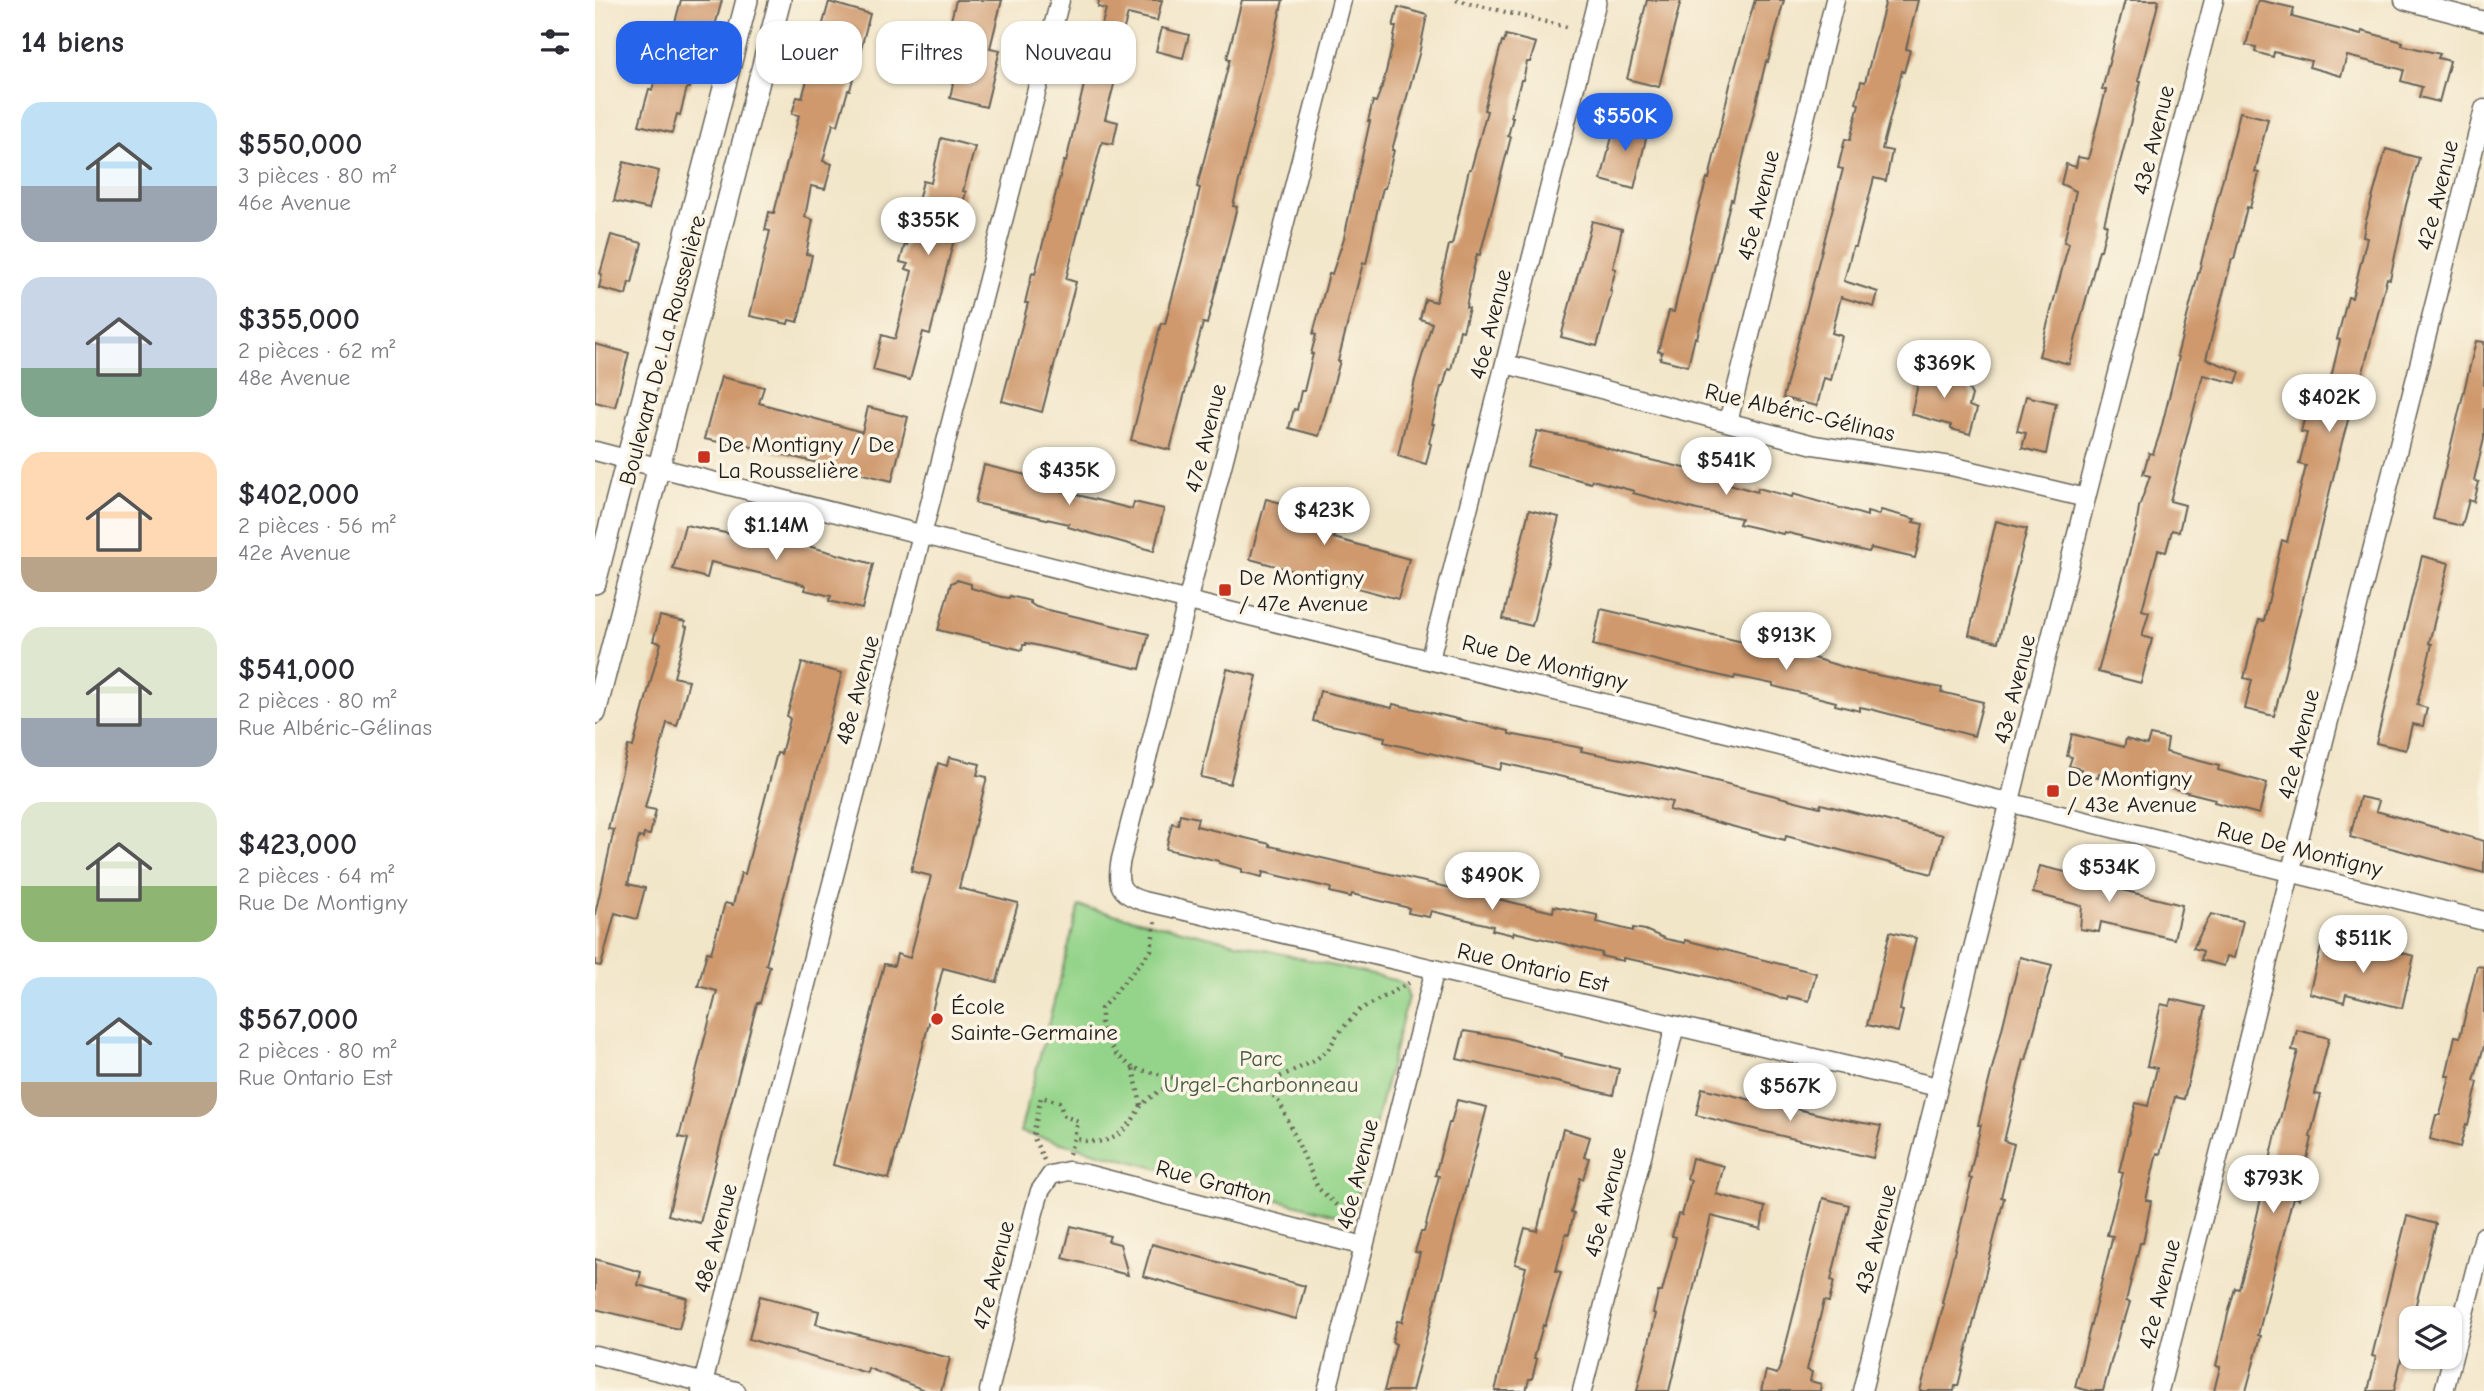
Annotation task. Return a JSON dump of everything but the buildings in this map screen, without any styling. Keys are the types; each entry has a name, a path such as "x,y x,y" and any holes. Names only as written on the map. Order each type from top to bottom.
{"street":[{"name":"Boulevard De La Rousselière","path":"595,583 747,0"},
{"name":"Boulevard De La Rousselière","path":"595,713 781,0"},
{"name":"48e Avenue","path":"702,1387 1060,0"},
{"name":"47e Avenue","path":"1120,887 1118,874 1121,859 1342,0"},
{"name":"46e Avenue","path":"1430,659 1597,0"},
{"name":"45e Avenue","path":"1728,422 1835,0"},
{"name":"43e Avenue","path":"1862,1391 2214,0"},
{"path":"2404,0 2484,21"},
{"name":"42e Avenue","path":"2159,1391 2484,109"},
{"name":"Rue Albéric-Gélinas","path":"1506,364 1814,445 1951,466 2086,498"},
{"name":"Rue De Montigny","path":"595,451 1188,602 2011,801 2484,921"},
{"name":"Rue Ontario Est","path":"1120,887 1129,897 1157,905 1938,1087"},
{"name":"46e Avenue","path":"1327,1391 1435,969"},
{"name":"45e Avenue","path":"1582,1391 1675,1026"},
{"name":"47e Avenue","path":"989,1391 1040,1191 1058,1173"},
{"name":"Rue Gratton","path":"1058,1173 1086,1174 1364,1247"},
{"path":"2444,1391 2484,1236"},
{"path":"595,1355 702,1387 736,1391"}],"path":[{"path":"1456,0 1589,33"},
{"path":"1157,905 1151,950 1101,1009 1101,1023 1107,1040 1116,1054 1133,1069 1226,1086 1264,1084 1314,1061 1328,1050 1358,1011 1435,969"},
{"path":"1133,1069 1141,1105"},
{"path":"1074,1138 1088,1142 1109,1142 1122,1133 1141,1105 1179,1079"},
{"path":"1264,1084 1281,1105 1318,1188 1346,1214 1364,1247"},
{"path":"1041,1097 1059,1101 1064,1116 1078,1121 1074,1138 1058,1173 1033,1136 1041,1097"}],"green space":[{"name":"Parc Urgel-Charbonneau","path":"1079,906 1398,981 1406,987 1408,997 1353,1211 1339,1216 1020,1132"}],"place":[{"name":"De Montigny / De La Rousselière","path":"704,457"},
{"name":"De Montigny / 47e Avenue","path":"1225,590"},
{"name":"De Montigny / 43e Avenue","path":"2053,791"},
{"name":"École Sainte-Germaine","path":"937,1019"}]}
